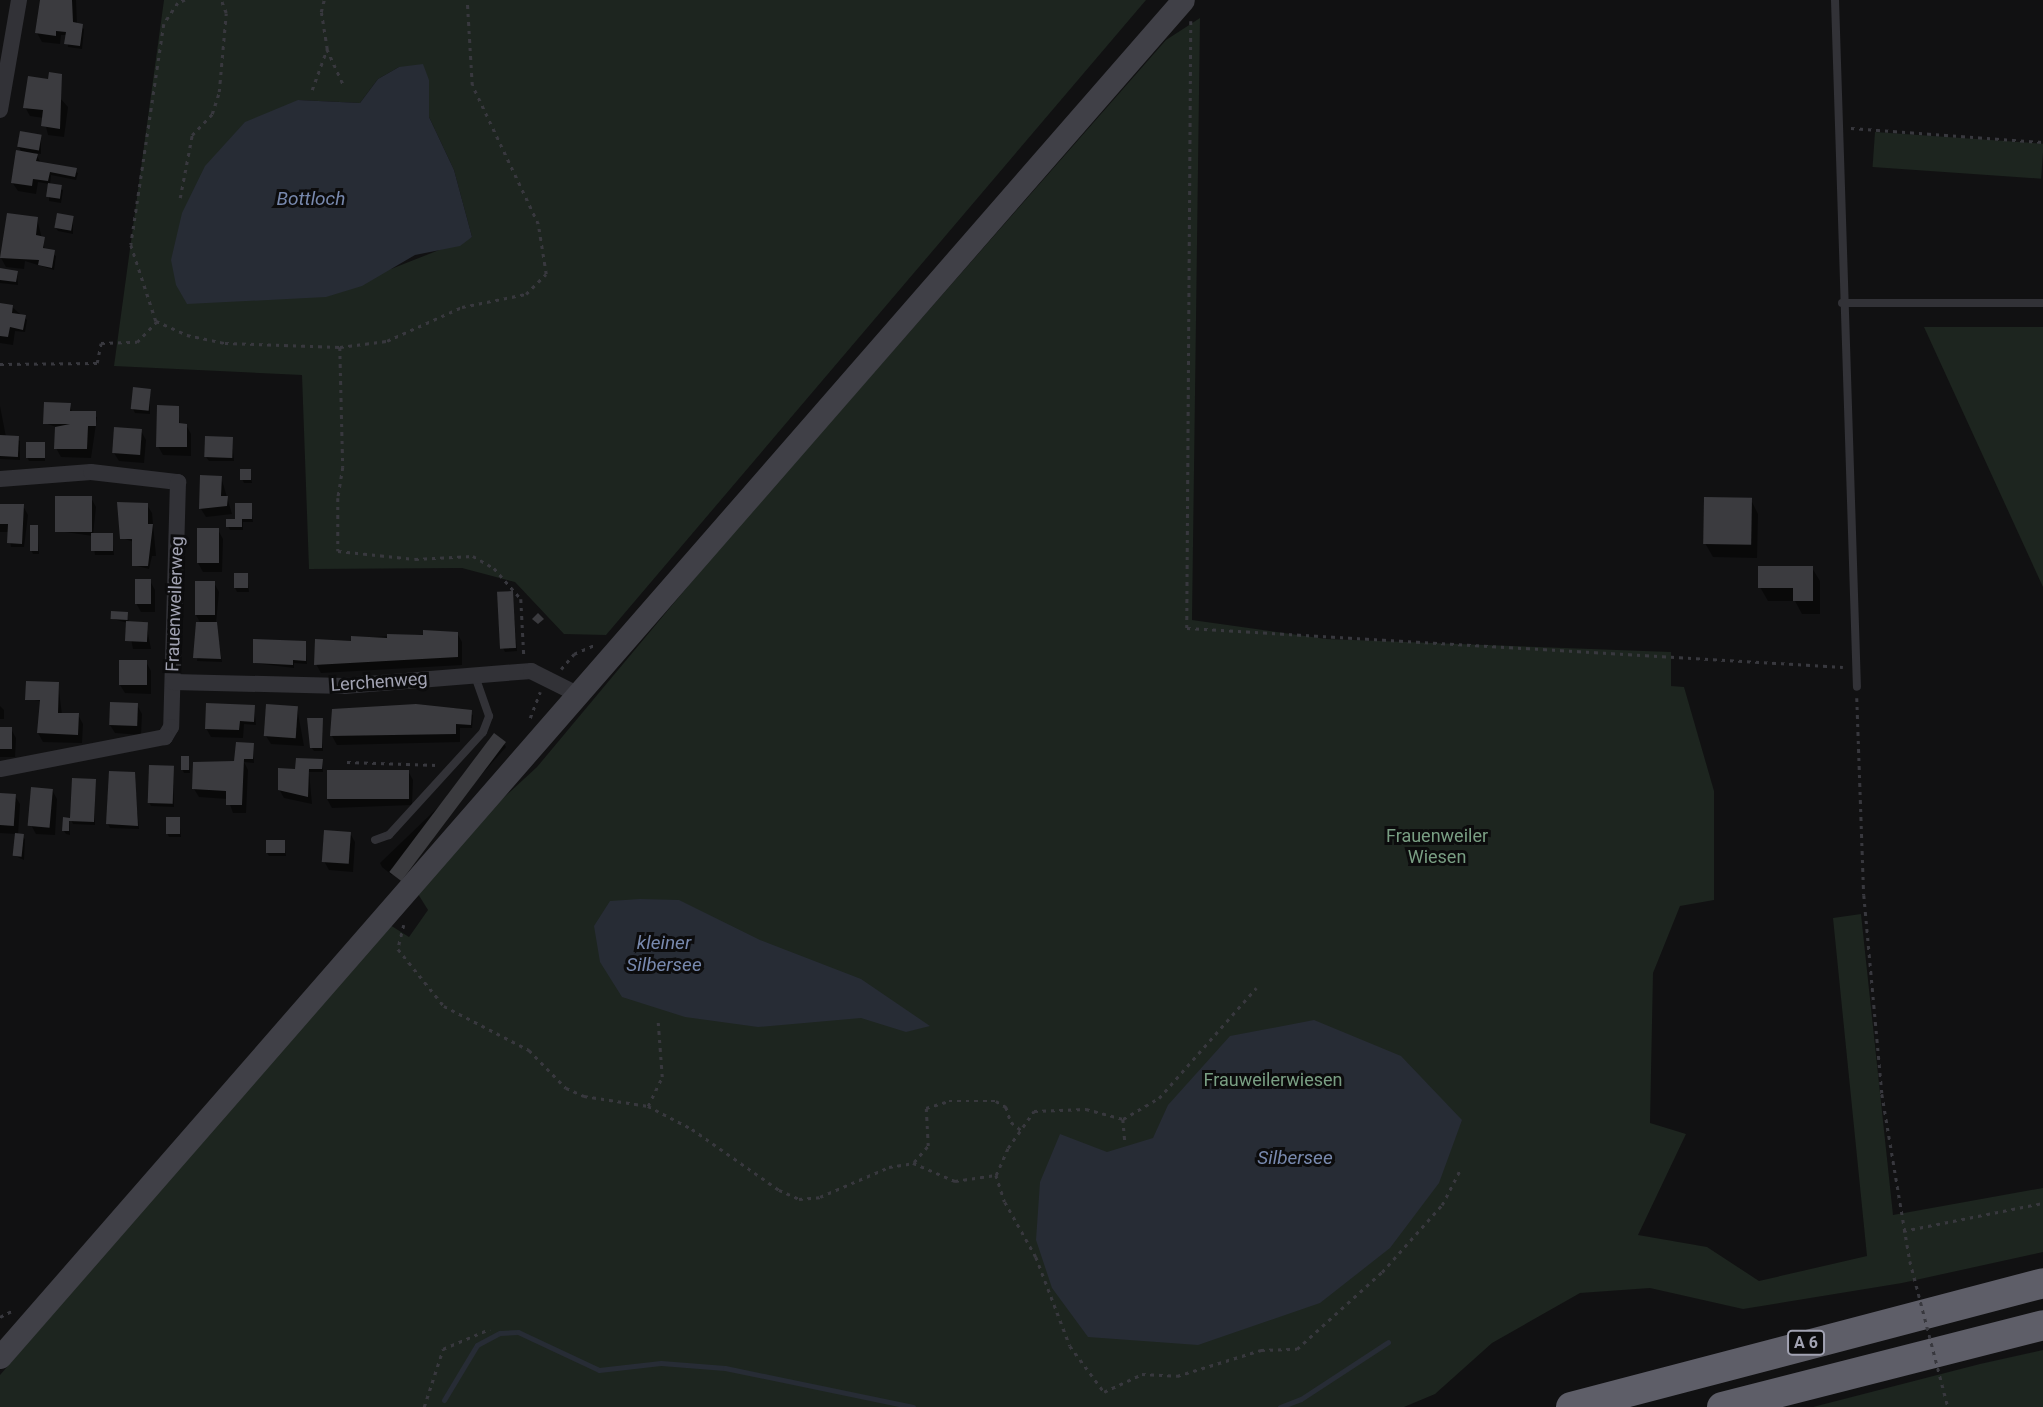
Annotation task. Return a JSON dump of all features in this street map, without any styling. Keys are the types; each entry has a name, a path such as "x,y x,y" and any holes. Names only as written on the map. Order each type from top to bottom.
{"highway":[{"name":"A 6","path":"1571,1407 2043,1283"},
{"name":"A 6","path":"1722,1407 2043,1325"}],"main road":[{"path":"4,1346 394,900 579,695 1187,7"}],"street":[{"path":"0,110 19,0"},
{"name":"Frauenweilerweg","path":"0,480 91,472 178,482 171,727 165,737 0,769"},
{"path":"531,671 579,695"},
{"name":"Lerchenweg","path":"173,682 344,687 531,671"}],"lane":[{"path":"1835,0 1842,303 1857,687"},
{"path":"1842,303 2043,303"},
{"path":"375,840 389,835 482,732 489,716 475,675"}],"path":[{"path":"186,0 178,3 164,24 131,245 156,321 187,335 225,343 340,347 387,341 462,307 526,294 545,274 546,253 538,224 472,85 467,0"},
{"path":"180,198 192,135 212,114 219,92 226,13 221,0"},
{"path":"324,0 321,12 327,48 344,86"},
{"path":"1187,7 1186,628 1857,667"},
{"path":"312,90 327,48"},
{"path":"1840,127 2043,142"},
{"path":"0,364 97,363 101,343 137,342 156,321"},
{"path":"340,347 344,467 338,498 338,551 415,559 473,556 494,568 521,599 523,654 531,671"},
{"path":"1857,687 1864,895 1882,1094 1903,1231 1948,1407"},
{"path":"347,762 454,766"},
{"path":"404,922 398,949 444,1006 529,1051 566,1088 584,1096 648,1107 692,1129 779,1190 799,1199 820,1197 888,1167 913,1163 955,1181 996,1175"},
{"path":"1256,988 1166,1091 1123,1119 1086,1109 1034,1111 996,1175 1005,1202 1036,1257 1070,1346 1104,1392 1142,1374 1177,1376 1261,1350 1297,1349 1382,1272 1442,1205 1461,1168"},
{"path":"648,1107 662,1077 657,1022"},
{"path":"913,1163 928,1146 926,1108 949,1101 996,1101 1006,1107 1011,1122 1021,1130"},
{"path":"1123,1119 1125,1143"},
{"path":"1903,1231 2043,1203"},
{"path":"424,1407 443,1349 490,1329"}],"green space":[{"path":"164,0 1146,0 606,635 564,634 515,582 462,568 309,569 302,375 114,366","holes":["399,67 429,80 429,117 454,170 472,237 391,269 298,100 360,103 378,79"]},
{"path":"1200,18 1192,620 1326,639 1671,652 1671,686 1684,687 1714,791 1714,900 1680,906 1653,973 1650,1123 1686,1134 1638,1235 1707,1247 1759,1281 1867,1256 1833,918 1861,914 1893,1215 2043,1188 2043,1252 1902,1283 1743,1309 1650,1288 1580,1293 1492,1343 1435,1394 1404,1407 0,1407 0,1375 390,925 409,937 428,910 418,894 499,802 537,767 719,549 1166,40"},
{"path":"1875,132 2043,144 2041,179 1873,167"},
{"path":"1924,327 2043,327 2043,587"},
{"path":"2043,1350 2043,1407 1813,1407 1980,1364"}],"water":[{"name":"Bottloch","path":"423,64 429,80 429,117 454,170 472,237 460,246 415,255 362,286 326,297 187,304 176,285 171,260 182,213 205,166 245,122 298,100 360,103 378,79 399,67"},
{"name":"kleiner Silbersee","path":"679,900 760,940 861,979 930,1026 906,1032 861,1018 758,1027 685,1017 622,997 600,962 594,926 610,901"},
{"name":"Silbersee","path":"1314,1020 1401,1056 1462,1120 1439,1183 1390,1248 1320,1303 1198,1345 1088,1337 1052,1288 1036,1240 1040,1182 1060,1134 1107,1152 1153,1138 1168,1105 1230,1036"}],"building":[{"path":"40,0 72,0 73,22 83,24 80,46 64,44 66,32 56,31 56,36 35,33"},
{"path":"49,72 62,74 60,129 41,126 43,110 23,108 28,76 48,79"},
{"path":"20,131 42,135 39,151 17,147"},
{"path":"16,150 38,154 36,161 77,168 75,177 50,172 48,181 33,179 32,186 11,183"},
{"path":"48,183 62,185 60,199 46,197"},
{"path":"7,213 38,217 36,235 45,237 43,248 55,250 52,268 38,265 39,260 0,258"},
{"path":"57,213 74,216 71,231 54,228"},
{"path":"0,268 18,271 16,282 0,280"},
{"path":"0,303 13,305 12,313 26,315 23,330 10,327 8,337 0,336"},
{"path":"133,387 151,389 149,411 131,409"},
{"path":"44,402 71,403 70,411 96,411 96,426 88,426 87,449 54,449 55,427 70,424 43,424"},
{"path":"157,405 179,406 179,423 187,424 187,447 156,447"},
{"path":"114,427 142,429 140,455 112,453"},
{"path":"0,435 19,436 18,457 0,456"},
{"path":"205,436 233,437 232,458 204,457"},
{"path":"26,442 45,442 45,458 26,458"},
{"path":"240,469 251,469 251,480 240,480"},
{"path":"200,475 222,476 221,496 228,496 227,506 199,509"},
{"path":"55,496 92,496 92,532 55,532"},
{"path":"1704,497 1752,498 1751,545 1703,544"},
{"path":"117,502 148,503 148,524 153,524 148,566 132,566 132,539 120,539"},
{"path":"235,503 252,503 252,519 242,519 242,527 226,527 226,519 235,519"},
{"path":"0,504 24,504 22,544 7,543 8,524 0,524"},
{"path":"30,525 38,525 38,551 30,551"},
{"path":"197,528 219,528 219,563 197,563"},
{"path":"91,533 113,533 113,551 91,551"},
{"path":"1758,566 1813,566 1813,601 1793,601 1793,588 1758,588"},
{"path":"234,573 248,573 248,588 234,588"},
{"path":"135,579 151,579 151,604 135,604"},
{"path":"195,581 215,581 215,615 195,615"},
{"path":"513,591 516,648 500,649 497,592"},
{"path":"111,611 128,612 128,620 111,619"},
{"path":"538,613 544,619 538,624 532,619"},
{"path":"126,621 148,622 147,642 125,641"},
{"path":"196,622 217,622 221,659 193,658"},
{"path":"423,630 458,632 458,657 314,665 315,639 351,641 351,636 387,638 387,634 423,635"},
{"path":"253,639 306,641 306,661 293,660 293,665 253,663"},
{"path":"119,660 147,660 147,685 119,685"},
{"path":"26,681 59,682 58,713 79,713 78,735 37,733 40,700 25,700"},
{"path":"110,702 138,703 137,726 109,725"},
{"path":"206,703 255,705 254,722 240,721 239,730 205,729"},
{"path":"266,704 298,706 296,738 264,736"},
{"path":"416,704 472,710 471,725 456,724 456,734 330,736 332,709"},
{"path":"307,718 323,718 322,748 310,748"},
{"path":"0,727 12,727 12,749 0,749"},
{"path":"494,733 506,742 401,881 389,872"},
{"path":"236,742 254,743 253,759 244,759 242,805 226,805 226,791 192,789 193,762 234,761"},
{"path":"181,756 189,756 189,770 181,770"},
{"path":"296,758 323,759 322,769 309,769 308,797 278,790 278,768 295,769"},
{"path":"149,765 174,766 173,804 148,803"},
{"path":"327,770 409,770 409,799 327,799"},
{"path":"109,771 135,772 138,826 106,824"},
{"path":"72,778 96,779 94,822 69,821 69,831 62,831 63,817 70,818"},
{"path":"31,787 53,789 50,828 28,826"},
{"path":"0,793 16,794 14,826 0,825"},
{"path":"166,817 180,817 180,834 166,834"},
{"path":"324,830 351,832 349,864 322,862"},
{"path":"15,833 24,834 22,857 13,856"},
{"path":"266,840 285,840 285,853 266,853"}],"waterway":[{"path":"444,1400 477,1345 500,1333 518,1332 599,1370 661,1363 725,1368 913,1407"},
{"path":"1280,1407 1301,1399 1388,1342"}],"park label":[{"name":"Frauenweiler Wiesen","path":"1437,847"},
{"name":"Frauweilerwiesen","path":"1273,1080"}]}
